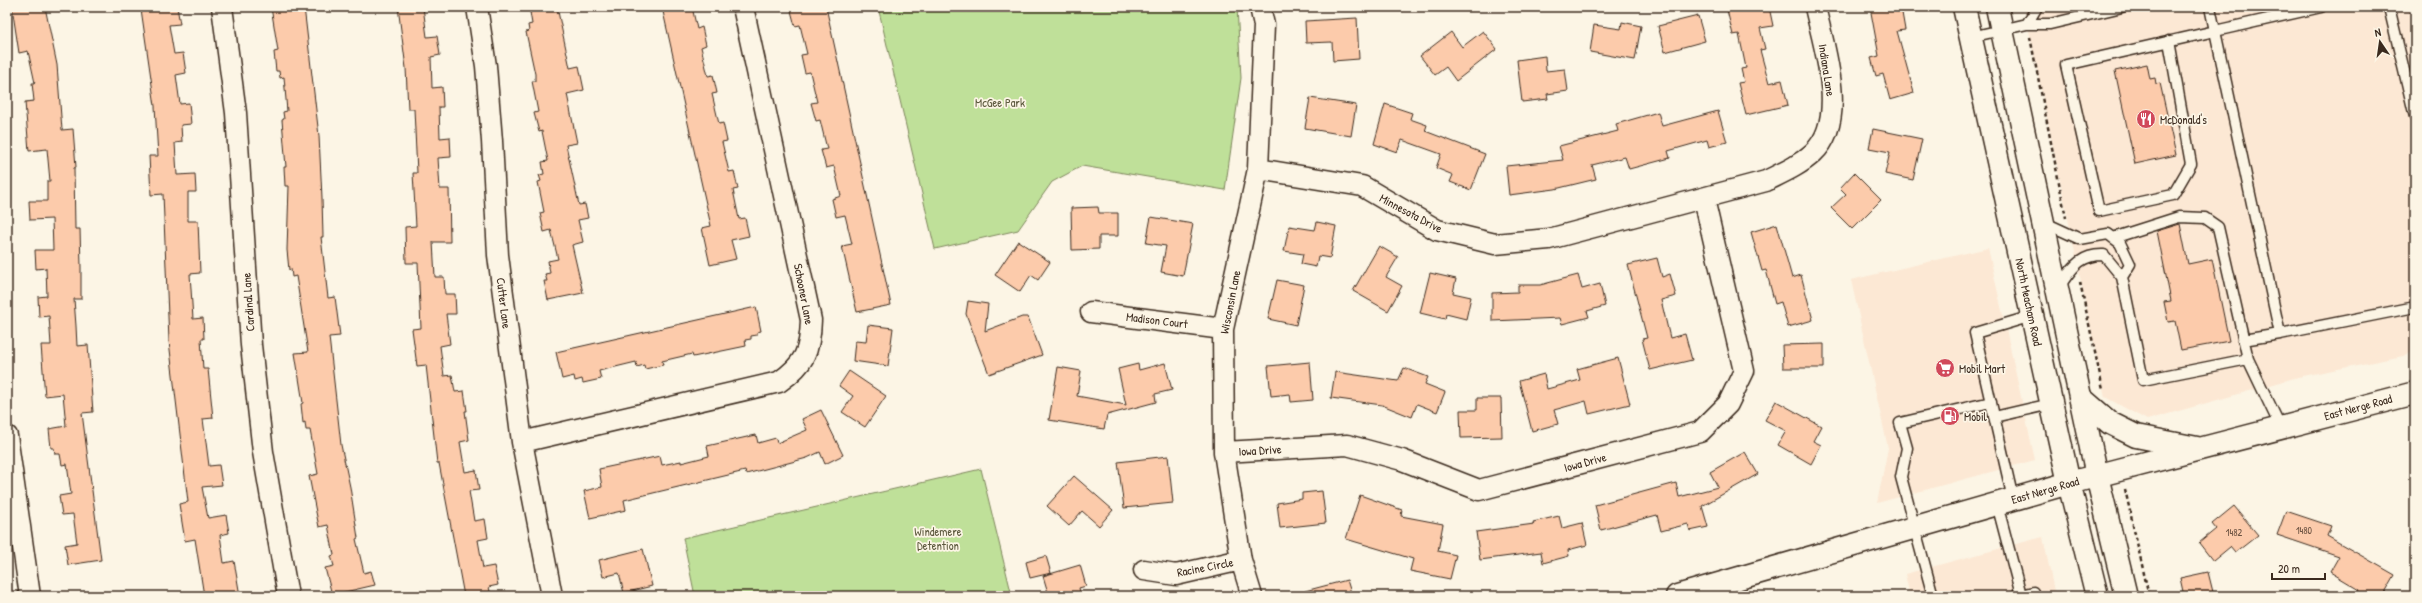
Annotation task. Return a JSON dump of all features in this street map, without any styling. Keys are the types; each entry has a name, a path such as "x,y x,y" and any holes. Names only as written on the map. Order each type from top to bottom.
{"main road":[{"name":"North Meacham Road","path":"1964,7 2051,404 2097,596"},
{"path":"1997,7 2097,476 2126,596"},
{"name":"East Nerge Road","path":"1677,596 2069,483 2415,392"},
{"path":"2080,397 2110,423 2136,436 2202,448"}],"street":[{"name":"Cardinal Lane","path":"222,7 236,113 251,345 262,444 288,596"},
{"name":"Cutter Lane","path":"477,7 486,66 492,141 498,255 522,442 552,596"},
{"name":"Schooner Lane","path":"522,442 779,382 795,370 806,355 811,341 811,320 743,7"},
{"name":"Wisconsin Lane","path":"1252,596 1241,560 1224,452 1223,329 1258,169 1264,25 1260,7"},
{"name":"Indiana Lane","path":"1704,199 1766,181 1791,169 1814,153 1827,134 1832,105 1830,78 1815,7"},
{"name":"Minnesota Drive","path":"1258,169 1362,186 1437,230 1495,244 1549,239 1704,199"},
{"name":"Iowa Drive","path":"1224,452 1347,445 1402,460 1479,490 1700,432 1728,404 1744,371 1704,199"},
{"name":"Madison Court","path":"1091,312 1223,329"},
{"path":"7,436 30,596"},
{"name":"Racine Circle","path":"1144,570 1176,574 1241,560"}],"lane":[{"path":"2027,24 2037,7"},
{"path":"1971,37 2027,24 2050,24 2122,7"},
{"path":"2210,7 2280,334"},
{"path":"2169,41 2191,164 2173,195 2099,211 2066,65 2169,41 2321,7"},
{"path":"2389,7 2415,117"},
{"path":"2113,238 2180,217 2205,218 2218,227 2248,359 2281,428"},
{"path":"2043,222 2080,239 2108,234 2120,243 2130,264 2122,277"},
{"path":"2057,288 2073,267 2090,255 2104,255 2122,277 2143,380 2248,359"},
{"path":"2244,340 2415,307"},
{"path":"2032,316 1975,333 1994,417 2018,595 2033,592 2034,596"},
{"path":"1933,596 1901,477 1908,448 1900,423 1991,402"},
{"path":"1994,417 2051,404"}],"path":[{"path":"2131,511 2149,596"}],"shaded area":[{"path":"2024,7 2415,7 2415,351 2403,356 2298,377 2147,420 2105,397"},
{"path":"1988,248 2035,460 1877,503 1888,448 1851,280"},
{"path":"2043,537 2055,596 1910,596 1905,574"}],"green space":[{"name":"McGee Park","path":"878,7 1237,7 1241,78 1225,190 1082,166 1052,182 1018,230 935,249"},
{"name":"Windemere Detention","path":"981,469 1012,596 695,596 683,538"}],"building":[{"path":"12,7 45,7 57,65 62,130 73,129 76,167 74,168 75,229 80,229 81,267 81,299 74,299 77,346 88,345 93,412 82,413 101,560 68,565 65,545 77,543 73,514 62,515 59,496 71,494 67,464 62,465 60,454 55,454 54,448 51,448 49,429 66,426 63,394 45,396 41,345 51,345 49,316 39,317 38,297 47,296 46,268 36,269 35,250 53,250 52,219 30,220 29,201 47,201 47,181 50,181 47,149 29,151 25,102 34,101 32,83 35,83 28,51 19,53"},
{"path":"153,7 177,7 180,24 169,25 174,54 183,53 186,73 176,75 180,104 189,103 191,124 181,125 182,142 175,143 177,175 195,174 196,192 188,192 188,221 198,221 200,273 190,274 193,319 203,318 204,339 201,339 203,369 208,369 213,418 203,419 209,466 219,465 222,485 202,487 208,518 226,515 229,533 220,535 224,563 234,561 240,596 204,596 195,539 185,541 179,504 188,502 169,341 163,194 151,195 149,156 158,156 155,106 141,9"},
{"path":"271,7 304,7 319,136 323,237 321,237 328,298 335,297 340,336 329,337 341,445 350,487 358,538 356,539 364,573 371,571 375,585 332,595 325,568 334,566 331,556 334,555 328,525 319,527 309,476 318,474 310,430 306,430 305,422 303,423 301,404 303,403 295,353 308,352 296,276 292,277 291,269 289,270 287,250 289,186 285,186 284,167 286,167 282,120 284,119 283,112 287,111 284,77 280,78 279,71 276,71 274,52 278,51"},
{"path":"398,7 423,7 427,37 437,36 440,55 431,57 432,88 442,87 443,107 439,107 440,138 450,137 451,157 438,158 440,189 449,189 450,242 433,242 435,277 444,277 445,294 455,294 456,314 446,314 450,344 440,346 444,376 452,375 455,392 464,391 469,440 460,442 465,472 476,470 479,490 469,491 474,521 485,519 488,538 478,540 483,568 494,566 498,585 489,587 491,596 464,596 439,463 437,463 426,365 417,366 412,329 421,328 418,263 406,263 405,227 416,226 413,173 417,173 414,109 408,109 406,68"},
{"path":"557,7 570,68 579,66 584,90 567,94 577,143 566,145 579,205 585,204 588,218 578,220 583,242 572,245 583,293 548,300 544,281 547,281 545,274 550,273 548,261 558,259 551,230 544,232 540,213 544,212 538,182 541,181 539,175 544,174 542,162 548,161 542,131 539,132 534,113 538,112 532,81 535,81 535,74 526,32 529,31 528,25 532,24 530,12"},
{"path":"662,7 692,7 697,29 702,27 706,45 701,47 708,76 713,75 717,93 712,94 719,124 723,123 727,141 722,142 729,172 734,171 738,189 733,190 739,219 745,218 749,236 731,240 736,259 710,265 702,228 711,226"},
{"path":"790,7 826,7 891,305 857,312 842,246 852,244 845,215 836,217 832,199 841,196 834,166 826,168 821,150 827,149 820,120 816,121 811,103 817,102 810,72 805,73 801,55 807,54 800,25 795,26"},
{"path":"1741,7 1769,7 1773,26 1760,28 1765,49 1760,50 1769,83 1782,80 1788,105 1746,115 1738,83 1744,82 1741,69 1746,68 1739,34 1733,35 1727,10"},
{"path":"1870,7 1901,7 1905,30 1897,31 1914,93 1890,100 1883,74 1876,76 1871,58 1879,56"},
{"path":"1698,16 1705,41 1665,52 1658,26"},
{"path":"1357,18 1359,59 1333,61 1332,42 1306,43 1305,21"},
{"path":"1622,22 1641,26 1635,60 1590,52 1594,25 1621,29"},
{"path":"1483,31 1497,49 1456,81 1446,67 1435,75 1420,56 1451,32 1462,47"},
{"path":"1545,56 1546,71 1565,69 1568,91 1547,94 1548,99 1522,102 1517,60"},
{"name":"McDonald's","path":"2147,64 2150,79 2155,78 2156,84 2160,83 2176,155 2135,164 2115,71"},
{"path":"1310,98 1356,105 1351,136 1305,128"},
{"path":"1385,104 1412,113 1410,119 1427,125 1425,131 1485,154 1471,190 1450,182 1453,175 1436,168 1441,154 1402,140 1397,152 1374,144"},
{"path":"1718,111 1727,142 1709,147 1707,140 1668,151 1670,158 1629,169 1625,157 1592,165 1596,179 1555,189 1509,195 1506,166 1563,160 1559,146 1618,131 1616,124 1658,112 1662,126"},
{"path":"1873,129 1922,139 1913,180 1885,174 1890,152 1869,148"},
{"path":"1854,173 1881,200 1852,229 1831,208 1846,194 1840,188"},
{"path":"1098,207 1099,213 1118,213 1118,236 1099,236 1099,249 1072,250 1071,208"},
{"path":"1151,217 1193,224 1183,276 1161,272 1166,246 1146,243"},
{"path":"1317,222 1336,226 1330,258 1318,256 1316,267 1301,264 1303,254 1284,251 1289,226 1315,230"},
{"path":"1777,224 1792,278 1801,275 1813,320 1788,327 1781,302 1775,304 1766,270 1762,271 1751,232"},
{"path":"2180,224 2188,264 2212,259 2229,341 2181,350 2175,321 2168,322 2164,302 2171,301 2157,231"},
{"path":"1018,241 1050,262 1038,280 1031,275 1020,292 995,275"},
{"path":"1379,246 1398,257 1386,277 1402,286 1388,311 1353,291"},
{"path":"1657,258 1662,277 1670,274 1676,296 1661,300 1670,338 1685,334 1692,360 1650,370 1642,339 1647,338 1628,265"},
{"path":"1430,273 1456,279 1453,293 1471,297 1466,319 1446,314 1445,319 1420,313"},
{"path":"1578,275 1582,289 1600,284 1605,306 1587,311 1589,317 1562,324 1560,318 1492,321 1492,293 1518,292 1518,285 1540,285"},
{"path":"1277,280 1304,285 1296,325 1268,319"},
{"path":"968,301 988,304 985,331 1022,317 1028,317 1042,355 989,374 966,314"},
{"path":"756,307 761,331 757,332 757,335 751,336 751,339 745,340 746,346 693,357 692,354 662,361 663,365 645,369 644,365 637,367 636,362 599,371 601,379 583,383 582,379 575,381 574,376 562,379 556,352"},
{"path":"868,325 893,328 888,366 853,361 855,341 866,342"},
{"path":"1824,344 1824,368 1783,368 1782,345"},
{"path":"1618,358 1630,404 1589,414 1586,401 1554,410 1558,424 1532,431 1519,381 1544,374 1547,389 1580,380 1577,369"},
{"path":"1310,362 1313,400 1291,402 1290,394 1271,396 1268,366"},
{"path":"1165,363 1172,390 1155,394 1156,402 1107,415 1104,429 1049,420 1058,367 1081,371 1077,396 1126,405 1118,369 1138,364 1139,370"},
{"path":"1404,368 1428,377 1425,384 1445,392 1437,412 1417,404 1412,417 1382,405 1331,398 1335,372 1398,381"},
{"path":"849,371 886,396 865,427 842,412 853,396 839,386"},
{"path":"1477,398 1501,398 1502,437 1461,438 1460,410 1477,410"},
{"path":"1776,401 1821,426 1813,441 1821,445 1811,464 1778,445 1786,431 1765,420"},
{"path":"821,410 843,455 825,464 820,452 807,458 746,474 745,471 624,500 626,510 590,518 584,491 602,487 599,469 660,456 662,465 681,461 681,463 709,456 707,446 756,435 758,443 776,438 777,443 807,430 802,419"},
{"path":"1745,452 1758,474 1702,506 1708,527 1690,531 1688,524 1661,531 1657,515 1601,530 1595,505 1676,483 1679,497 1718,487 1710,472"},
{"path":"1168,456 1173,503 1124,508 1118,462"},
{"path":"1074,476 1113,510 1099,526 1082,511 1069,526 1047,506"},
{"path":"1322,491 1326,523 1280,528 1277,503 1302,499 1302,493"},
{"path":"1360,495 1402,510 1401,516 1443,524 1438,551 1456,555 1450,579 1410,571 1413,559 1346,539"},
{"path":"2234,506 2258,535 2235,553 2230,547 2213,561 2199,543 2216,529 2212,524"},
{"path":"2286,511 2331,526 2327,536 2395,575 2383,596 2357,596 2360,590 2330,572 2339,556 2277,535"},
{"path":"1559,516 1562,528 1582,523 1587,545 1568,550 1569,556 1543,563 1541,552 1480,560 1476,532 1534,524 1533,522"},
{"path":"643,549 652,586 624,593 619,573 603,577 599,560"},
{"path":"1046,556 1051,573 1030,578 1026,562"},
{"path":"1080,565 1086,586 1079,588 1081,596 1049,596 1043,576"},
{"path":"2208,572 2214,596 2184,596 2180,578"},
{"path":"1347,580 1352,596 1306,596 1305,591"}],"place":[{"name":"McDonald's","path":"2146,119"},
{"name":"Mobil Mart","path":"1945,368"},
{"name":"Mobil","path":"1950,416"}]}
